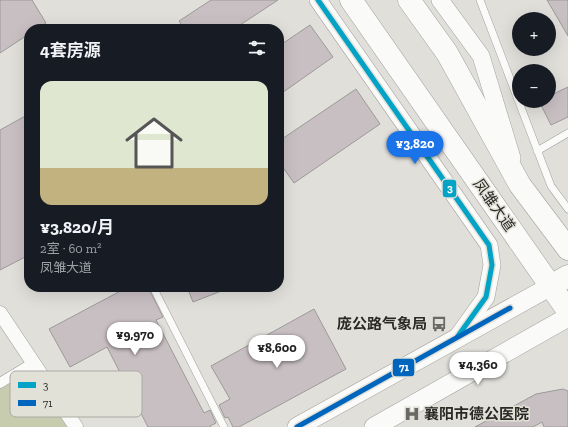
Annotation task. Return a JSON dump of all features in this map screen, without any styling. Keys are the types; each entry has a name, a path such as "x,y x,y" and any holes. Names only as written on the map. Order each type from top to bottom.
{"main road":[{"name":"凤雏大道","path":"351,0 559,281 568,311"},
{"path":"409,0 447,53 520,185 568,248"},
{"path":"296,427 559,281"},
{"path":"374,427 568,317"}],"street":[{"path":"318,0 489,245 492,265 486,297 458,336"},
{"path":"440,0 481,56 520,185"},
{"path":"0,313 39,371"},
{"path":"20,371 34,363"},
{"path":"0,383 10,377"},
{"path":"69,417 76,427"}],"lane":[{"path":"480,0 551,186 568,209"},
{"path":"537,151 568,133"},
{"path":"156,292 224,427"}],"green space":[{"path":"33,363 38,371 20,371"},
{"path":"10,377 10,417 69,417 76,427 0,427 0,383"}],"building":[{"path":"0,0 32,0 46,23 24,24 24,37 0,53"},
{"path":"211,0 278,0 242,24 181,24 179,21"},
{"path":"547,0 568,0 568,36 556,15 556,12 554,12"},
{"path":"310,25 333,57 284,91 284,43"},
{"path":"568,87 568,117 551,125 542,108 556,108 556,93"},
{"path":"356,89 380,124 294,183 284,169 284,138"},
{"path":"24,117 24,258 0,270 0,130"},
{"path":"119,292 150,292 163,317 156,320 204,413 210,410 216,423 210,426 211,427 148,427 142,415 142,371 119,371 107,347 70,367 49,329"},
{"path":"189,292 219,292 193,302"},
{"path":"314,309 346,369 239,427 233,427 228,417 225,418 219,405 230,399 211,366"},
{"path":"563,389 568,391 568,427 544,427 542,422 533,427 475,427 536,394"}],"transit line":[{"name":"3","path":"318,0 489,245 492,265 486,297 458,336"},
{"name":"71","path":"297,427 510,308"}],"place":[{"name":"庞公路气象局","path":"439,324"},
{"name":"襄阳市德公医院","path":"412,414"}]}
